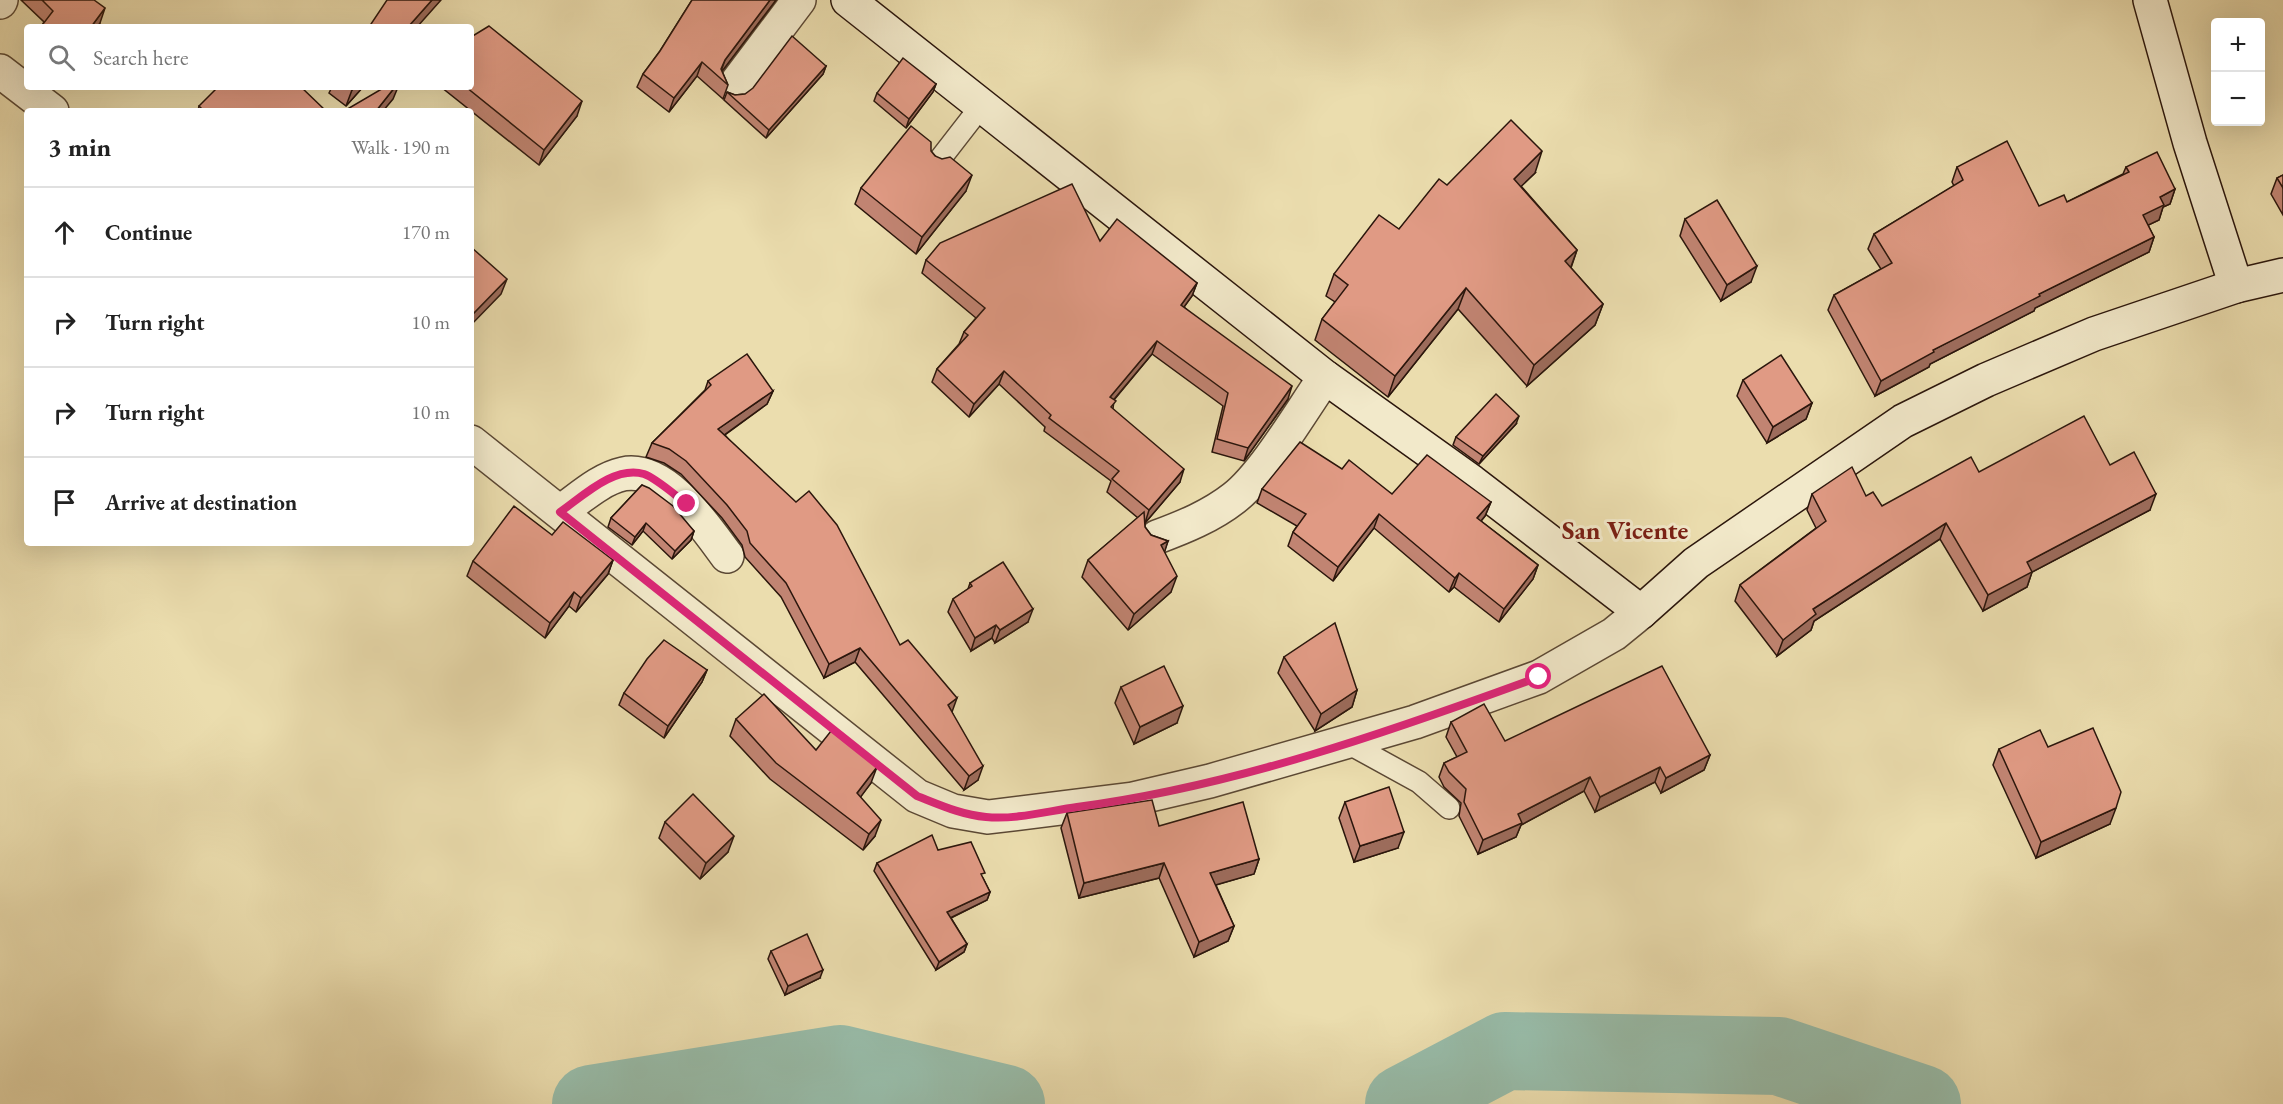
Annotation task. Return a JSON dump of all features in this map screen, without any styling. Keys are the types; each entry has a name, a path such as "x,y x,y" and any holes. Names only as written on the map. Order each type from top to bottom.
{"street":[{"path":"735,85 799,0"},
{"path":"848,0 1325,377 1472,482 1641,612"},
{"path":"2151,0 2190,143 2236,286"},
{"path":"0,71 24,89"},
{"path":"25,90 48,108"},
{"path":"474,444 917,796 953,811 988,817 1133,800 1415,723 1539,677 1614,634 1696,563 1903,421 1986,380 2094,334 2236,286 2283,275"},
{"path":"1157,537 1192,524 1235,498 1252,481 1325,377"},
{"path":"560,512 606,480 624,474 644,474 687,504 727,556"}],"lane":[{"path":"937,163 982,105"},
{"path":"1348,743 1419,782 1449,808"}],"building":[{"path":"42,0 94,0 105,8 93,24 43,24 53,11"},
{"path":"387,0 432,0 411,24 371,24"},
{"path":"692,0 770,0 725,60 721,69 728,85 702,62 674,98 643,74"},
{"path":"489,26 582,101 544,150 470,90 474,90 474,35"},
{"path":"792,36 826,66 769,130 727,92 735,95 745,94 753,88"},
{"path":"903,58 936,84 909,119 877,93"},
{"path":"215,90 304,90 323,108 201,108 199,106"},
{"path":"380,90 393,90 378,108 349,108"},
{"path":"1511,120 1542,151 1514,179 1577,250 1565,261 1603,304 1534,365 1466,288 1395,376 1322,319 1348,285 1334,274 1379,215 1399,229 1439,179 1447,185"},
{"path":"911,126 931,142 931,151 935,156 942,159 950,157 972,175 922,237 861,188"},
{"path":"2007,141 2039,206 2064,195 2067,202 2129,172 2126,167 2157,152 2175,189 2160,197 2164,205 2143,215 2154,237 2039,294 2040,296 1933,350 1934,352 1881,381 1834,295 1892,263 1874,234 1963,180 1957,167"},
{"path":"2283,175 2283,188 2277,178"},
{"path":"1072,184 1100,241 1117,219 1197,283 1181,305 1292,386 1248,448 1217,439 1228,393 1157,341 1110,397 1116,401 1111,407 1184,469 1149,510 1112,479 1119,471 1049,418 1051,415 1004,371 974,404 937,369 968,335 964,332 985,308 926,260 940,243"},
{"path":"1717,200 1757,266 1727,285 1685,219"},
{"path":"474,250 507,279 474,313"},
{"path":"747,354 773,391 718,429 796,502 809,491 837,525 900,645 908,640 957,698 948,705 983,766 969,776 860,648 829,664 786,583 750,543 747,531 727,505 686,461 669,449 652,443 711,385 708,381"},
{"path":"1781,355 1812,403 1773,427 1743,380"},
{"path":"1496,394 1519,416 1483,456 1456,437"},
{"path":"2084,416 2110,465 2134,452 2156,494 2027,562 2032,572 1988,595 1946,523 1813,609 1816,614 1783,640 1740,585 1826,521 1812,494 1852,467 1866,496 1873,492 1882,506 1971,457 1979,472"},
{"path":"1300,442 1342,469 1349,460 1392,494 1427,455 1491,502 1477,518 1538,565 1504,609 1459,573 1455,578 1379,514 1338,567 1293,532 1306,514 1262,489"},
{"path":"642,485 673,506 694,531 675,551 646,523 635,537 611,518"},
{"path":"514,506 552,535 563,522 613,560 581,598 574,592 550,623 473,561"},
{"path":"1144,512 1145,527 1151,535 1168,541 1161,545 1177,576 1134,614 1088,560"},
{"path":"1003,562 1033,609 1000,630 996,625 975,638 953,599 972,586 970,583"},
{"path":"1335,623 1357,690 1321,714 1284,657"},
{"path":"664,640 707,670 668,726 624,693 647,659"},
{"path":"1164,666 1183,706 1140,727 1121,687"},
{"path":"1662,666 1710,755 1666,778 1660,767 1600,797 1590,777 1518,814 1522,823 1483,840 1464,802 1466,789 1449,772 1444,763 1467,752 1451,722 1484,704 1505,741"},
{"path":"764,694 816,750 831,731 877,767 857,793 881,820 869,834 776,763 736,719"},
{"path":"2093,728 2121,792 2116,808 2041,842 1999,749 2040,730 2048,747"},
{"path":"1389,787 1404,832 1360,846 1345,802"},
{"path":"693,794 734,836 706,863 665,822"},
{"path":"1152,800 1159,826 1243,802 1259,859 1210,873 1234,926 1199,942 1164,863 1084,883 1067,813"},
{"path":"932,835 938,850 971,842 985,873 981,874 990,892 947,912 967,944 939,962 877,863"},
{"path":"807,934 823,970 788,986 771,951"}],"waterway":[{"path":"1404,1104 1505,1051 1779,1056 1922,1104"},
{"path":"591,1104 840,1064 1006,1104"}],"district":[{"name":"San Vicente","path":"1625,530"}],"route":[{"path":"687,504 644,474 624,474 606,480 560,512 917,796 953,811 988,817 1133,800 1320,751 1415,723 1539,677"}]}
